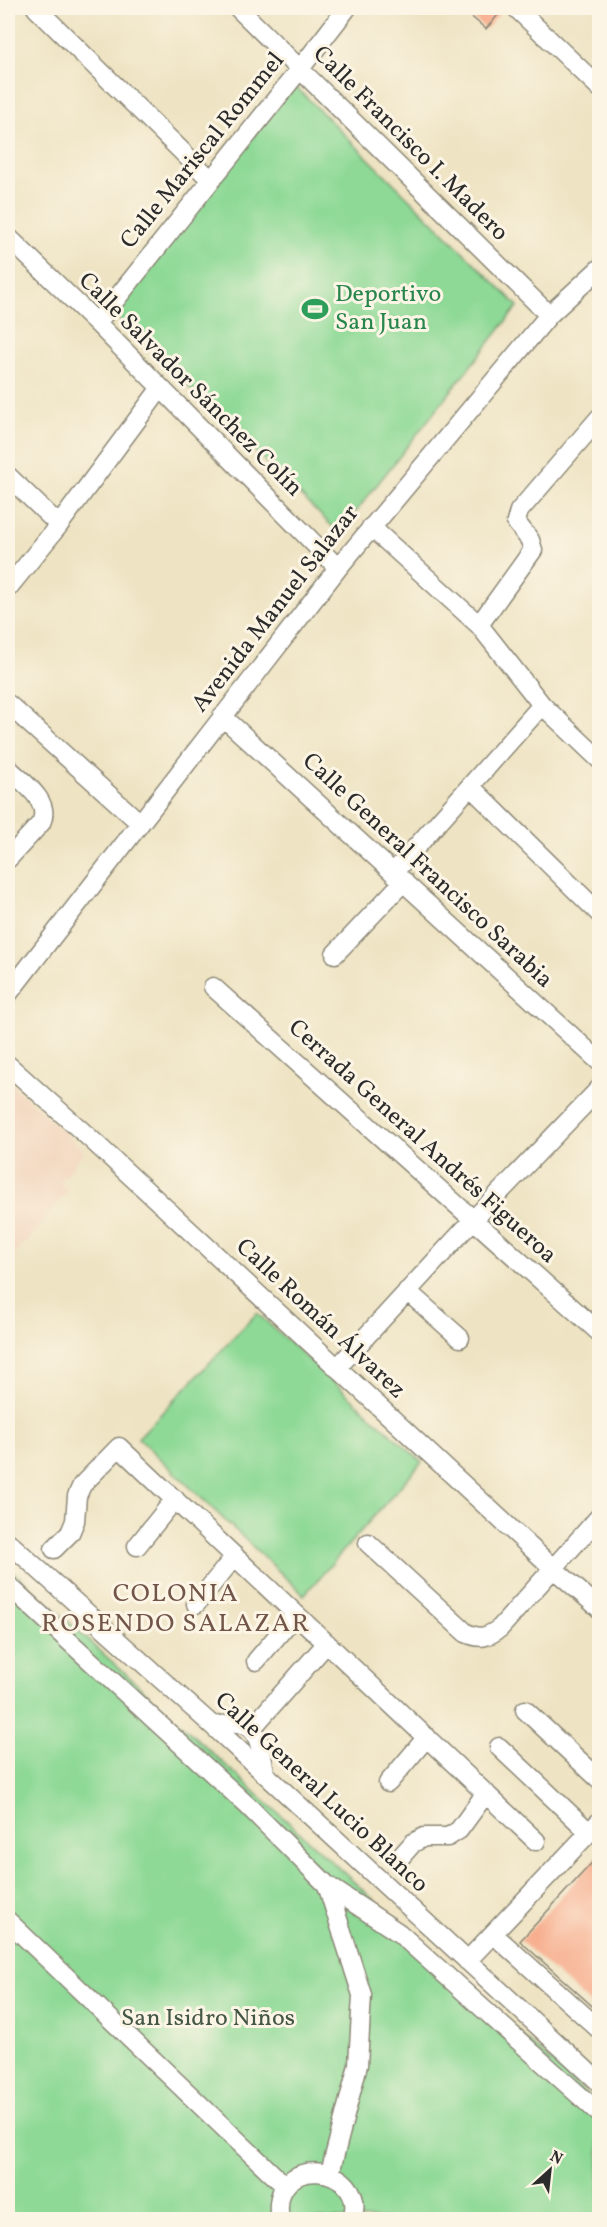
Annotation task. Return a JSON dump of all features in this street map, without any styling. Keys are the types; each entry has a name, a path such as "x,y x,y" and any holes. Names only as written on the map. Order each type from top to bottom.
{"street":[{"path":"36,8 210,179"},
{"name":"Calle Francisco I. Madero","path":"238,8 549,315"},
{"name":"Calle Mariscal Rommel","path":"97,323 347,8"},
{"path":"516,8 600,88"},
{"name":"Calle Salvador Sánchez Colín","path":"8,237 97,323 338,568"},
{"name":"Avenida Manuel Salazar","path":"8,994 371,527 549,315 600,268"},
{"path":"8,588 59,525 160,389"},
{"path":"479,625 533,550 530,540 516,522 519,511 599,418"},
{"path":"8,476 59,525"},
{"path":"371,527 479,625 542,705 600,760"},
{"path":"8,704 140,823"},
{"path":"335,954 470,786 542,705"},
{"name":"Calle General Francisco Sarabia","path":"222,716 600,1062"},
{"path":"8,768 40,801 44,808 44,816 41,823 8,859"},
{"path":"470,786 600,914"},
{"name":"Cerrada General Andrés Figueroa","path":"213,987 600,1332"},
{"name":"Calle Román Álvarez","path":"8,1065 600,1609"},
{"path":"337,1368 474,1219 600,1088"},
{"path":"408,1291 460,1338"},
{"path":"54,1549 70,1533 75,1521 77,1496 82,1485 119,1447 536,1841"},
{"path":"137,1546 175,1499"},
{"path":"368,1543 465,1633 478,1638 489,1636 500,1628 600,1516"},
{"name":"Calle General Lucio Blanco","path":"8,1542 213,1726 600,2083"},
{"path":"196,1604 235,1556"},
{"path":"8,1585 248,1806 327,1885 399,1933 600,2114"},
{"path":"256,1661 296,1614"},
{"path":"252,1728 327,1643"},
{"path":"525,1710 600,1780"},
{"path":"213,1726 239,1723 252,1728 257,1736 266,1775"},
{"path":"388,1783 427,1737"},
{"path":"467,1961 594,1827 499,1747"},
{"path":"398,1860 413,1843 424,1837 448,1837 459,1830 486,1793"},
{"path":"327,1885 362,1995 358,2065 330,2173"},
{"path":"8,1921 285,2186"},
{"path":"493,1934 600,2030"},
{"path":"280,2220 278,2209 285,2186 305,2172 318,2171 330,2173 341,2180 349,2190 353,2202 352,2220"}],"shaded area":[{"path":"8,1081 84,1151 60,1182 68,1191 8,1262"}],"green space":[{"name":"Deportivo San Juan","path":"294,85 518,306 339,533 112,312"},
{"path":"257,1313 422,1462 304,1595 138,1438"},
{"name":"San Isidro Niños","path":"8,1567 599,2105 599,2219 8,2219"}],"building":[{"path":"461,8 504,8 486,29"},
{"path":"600,1854 600,2013 520,1941"}],"place":[{"name":"Deportivo San Juan","path":"315,309"}],"district":[{"name":"COLONIA ROSENDO SALAZAR","path":"176,1609"}]}
